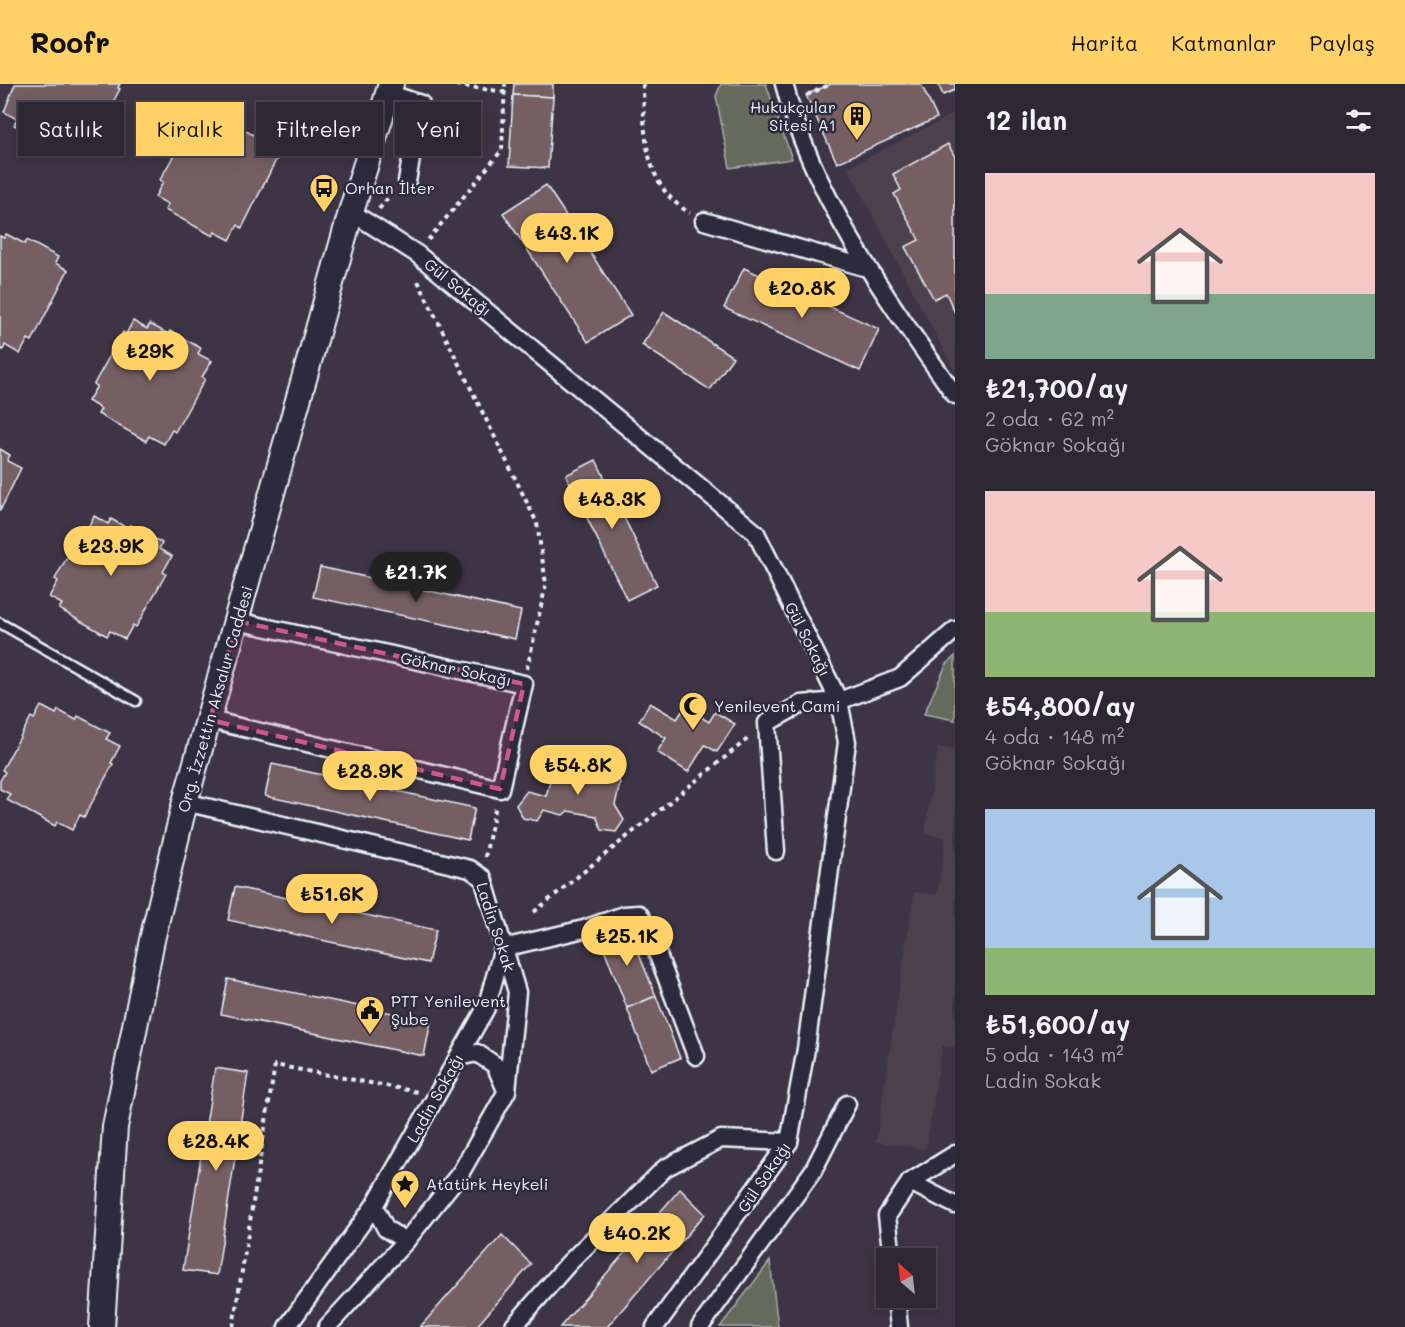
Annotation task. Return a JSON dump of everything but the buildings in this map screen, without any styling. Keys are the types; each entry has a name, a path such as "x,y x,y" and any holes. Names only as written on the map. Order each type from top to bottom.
{"main road":[{"name":"Org. İzzettin Aksalur Caddesi","path":"102,1327 115,1127 152,940 184,802 210,720 351,212 389,89"}],"street":[{"path":"784,84 789,103 823,184 867,268 955,395"},
{"path":"389,89 421,104 407,181"},
{"name":"Gül Sokağı","path":"351,212 417,254 756,533 839,701 847,742 806,1049 789,1142 655,1327"},
{"path":"704,221 867,268"},
{"name":"Göknar Sokağı","path":"237,621 524,684 500,789"},
{"path":"776,852 766,723 801,704 839,701 900,678 955,630"},
{"path":"210,720 500,789"},
{"name":"Ladin Sokak","path":"184,802 470,869 483,878 517,992 507,1091 461,1172 406,1241 327,1327"},
{"path":"503,948 584,929 624,915 639,915 647,926 696,1056"},
{"name":"Ladin Sokağı","path":"287,1327 374,1206 486,1008 503,948"},
{"path":"458,1057 477,1053 495,1065 507,1091"},
{"path":"700,1327 813,1172 847,1104"},
{"path":"513,1327 568,1264 665,1168 721,1139 789,1142"},
{"path":"891,1248 887,1216 910,1182 955,1154"},
{"path":"910,1182 955,1205"},
{"path":"374,1206 386,1229 406,1241"},
{"path":"897,1308 899,1327"}],"lane":[{"path":"0,623 136,701"}],"path":[{"path":"423,246 502,150 505,84"},
{"path":"643,84 644,126 654,177 674,204 704,221"},
{"path":"789,103 831,84"},
{"path":"456,85 505,92"},
{"path":"379,209 388,198"},
{"path":"414,274 537,523 546,584 524,684"},
{"path":"534,912 766,723"},
{"path":"483,878 500,789"},
{"path":"233,1327 275,1065 436,1095"}],"highlighted area":[{"path":"237,621 524,684 500,789 210,720"}],"shaded area":[{"path":"955,113 955,372 848,168"},
{"path":"938,747 955,750 955,1047 942,1046 926,1149 876,1142 914,892 937,895 946,837 925,834"}],"green space":[{"path":"721,84 766,84 792,159 730,168 716,96"},
{"path":"955,656 955,720 924,714 946,665"},
{"path":"770,1261 778,1327 720,1327"}],"place":[{"name":"Hukukçular Sitesi A1","path":"857,142"},
{"name":"Orhan İlter","path":"324,214"},
{"name":"Yenilevent Cami","path":"693,732"},
{"name":"PTT Yenilevent Şube","path":"370,1036"},
{"name":"Atatürk Heykeli","path":"405,1210"}]}
